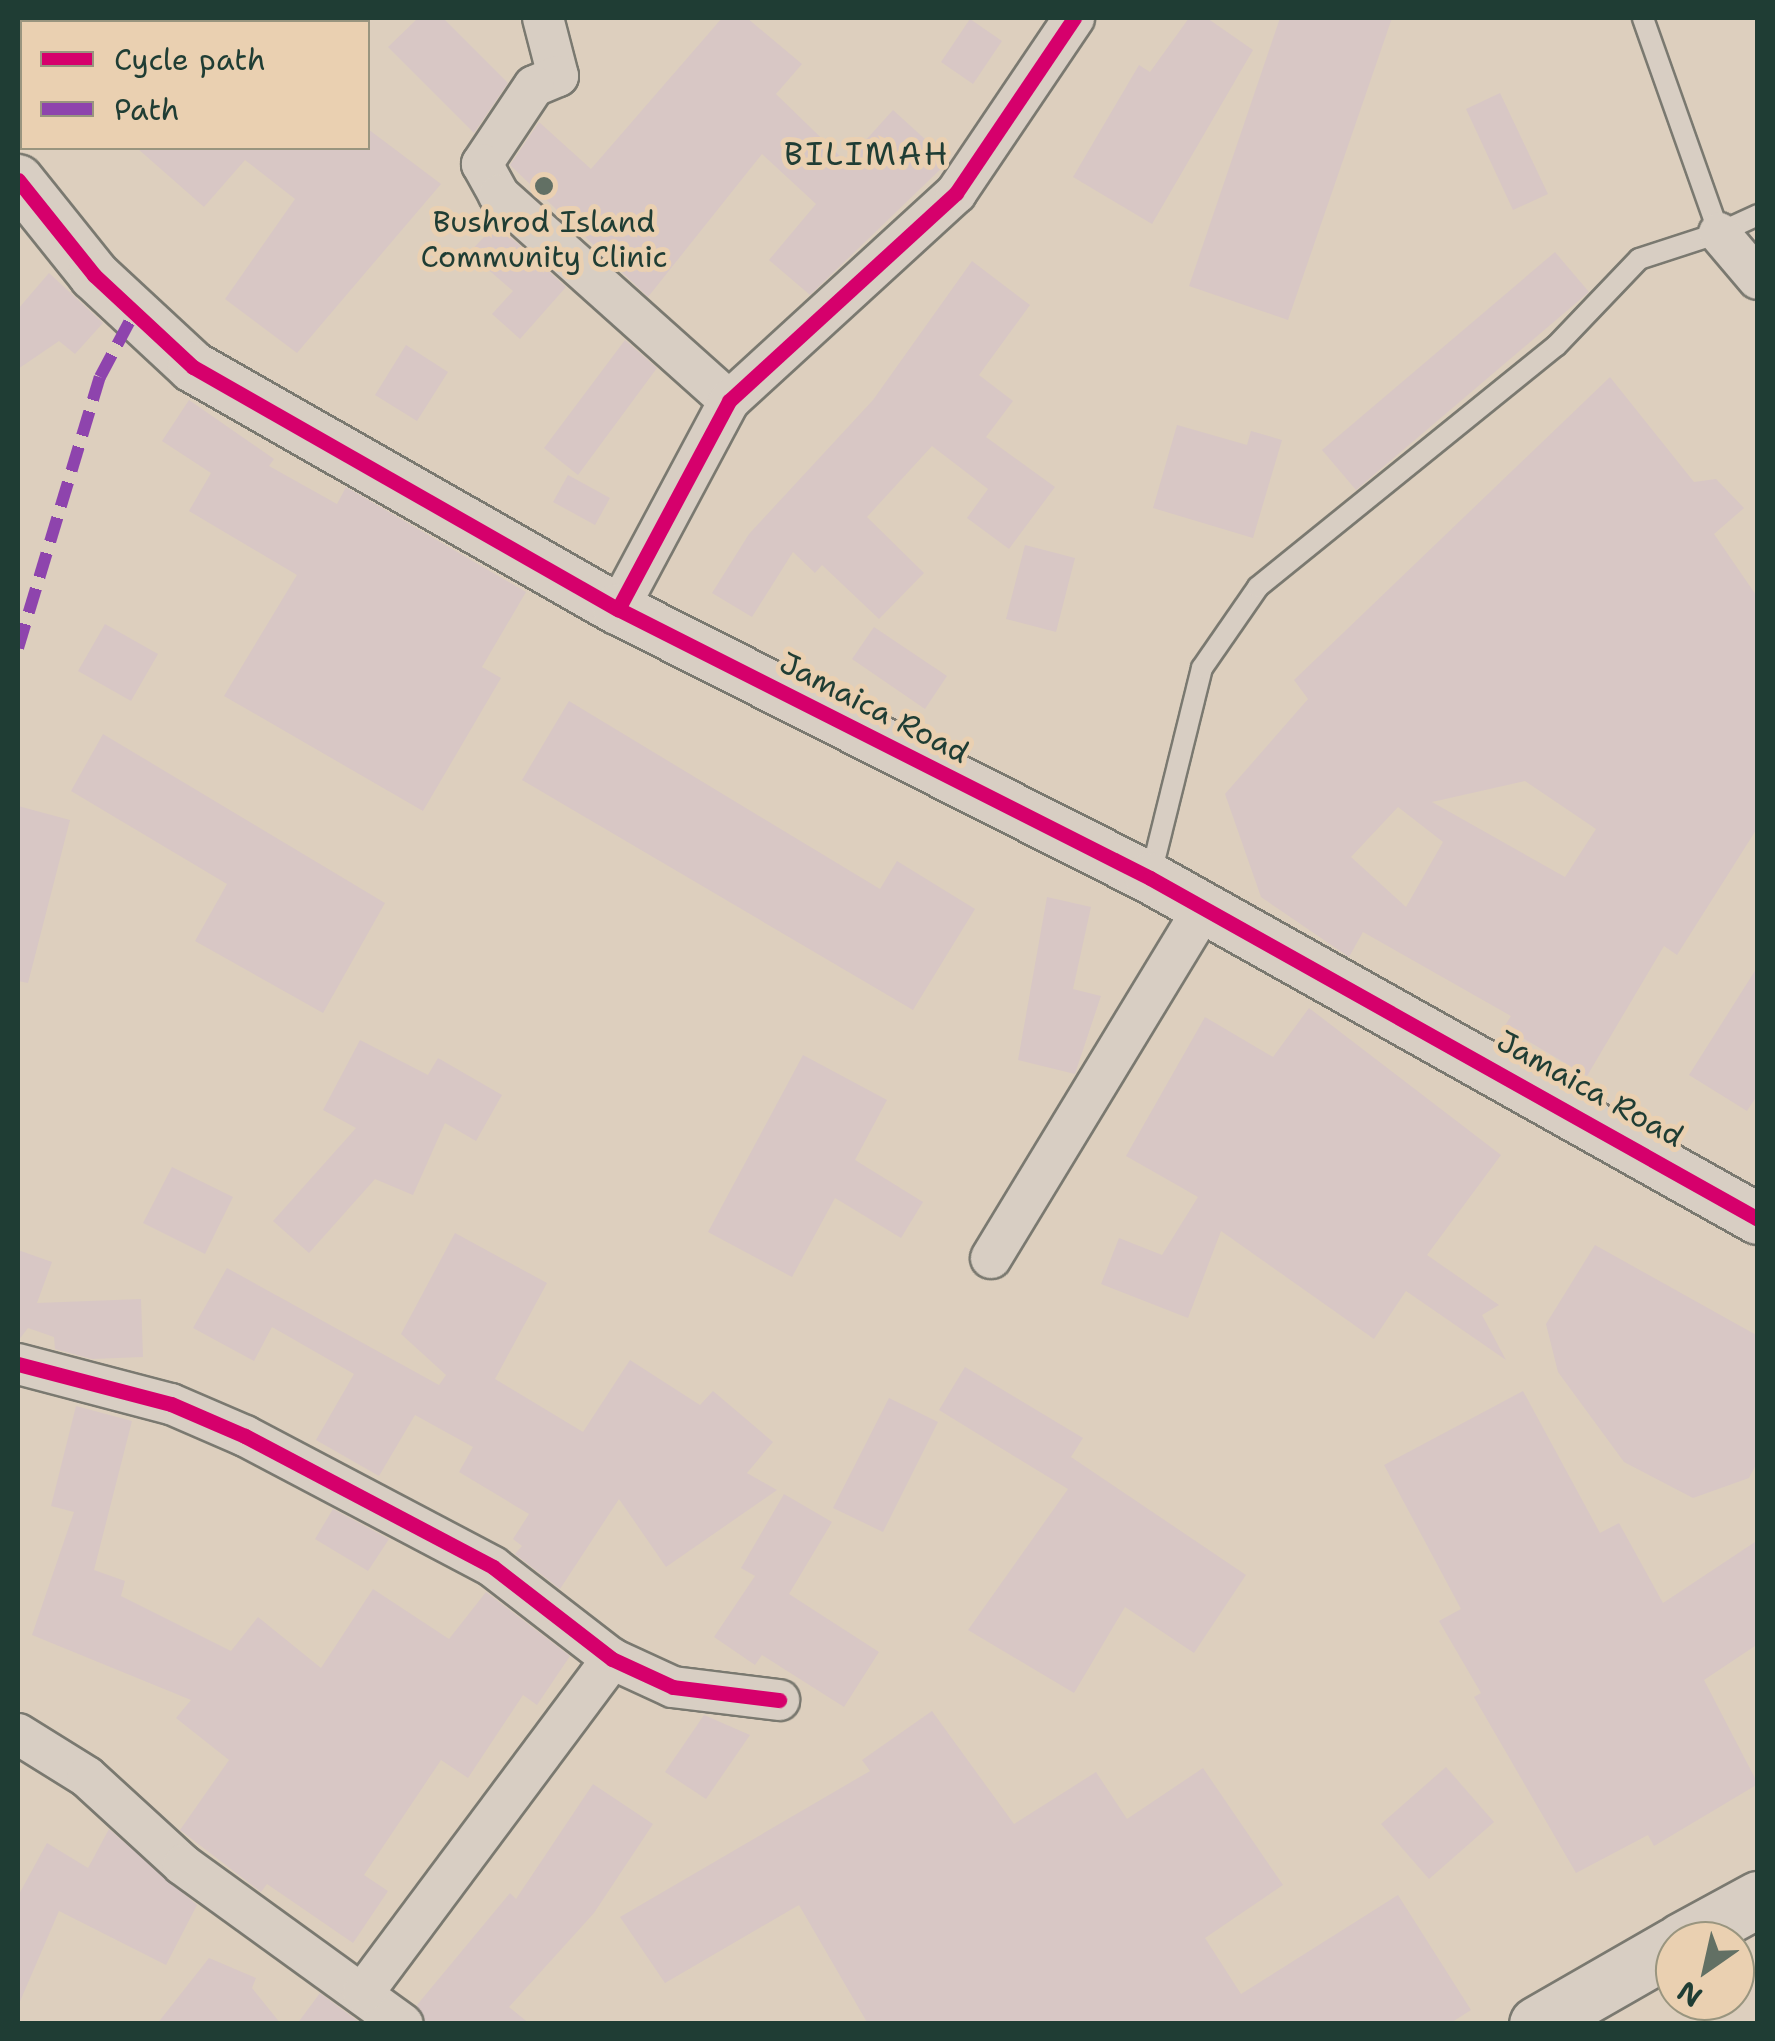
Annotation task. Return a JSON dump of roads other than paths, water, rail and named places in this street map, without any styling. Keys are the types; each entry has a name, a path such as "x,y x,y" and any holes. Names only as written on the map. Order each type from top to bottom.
{"highway":[{"path":"1718,1921 1758,1899"},
{"path":"1537,2024 1655,1956"}],"street":[{"path":"543,18 558,76 534,86 482,164 499,195 729,401"},
{"path":"618,608 729,401 956,192 1074,18"},
{"name":"Jamaica Road","path":"20,191 94,275 193,367 618,608 1150,878 1758,1219"},
{"path":"1720,233 1758,279"},
{"path":"991,1258 1204,908"},
{"path":"18,1364 171,1404 245,1436 493,1567 612,1660 673,1688 779,1700"},
{"path":"363,1993 612,1660"},
{"path":"18,1734 87,1776 182,1865 403,2024"}],"lane":[{"path":"1643,18 1720,233"},
{"path":"1150,878 1202,668 1258,587 1556,346 1639,259 1720,233 1758,215"}],"place":[{"name":"Bushrod Island Community Clinic","path":"544,186"}],"district":[{"name":"BILIMAH","path":"867,154"}]}
